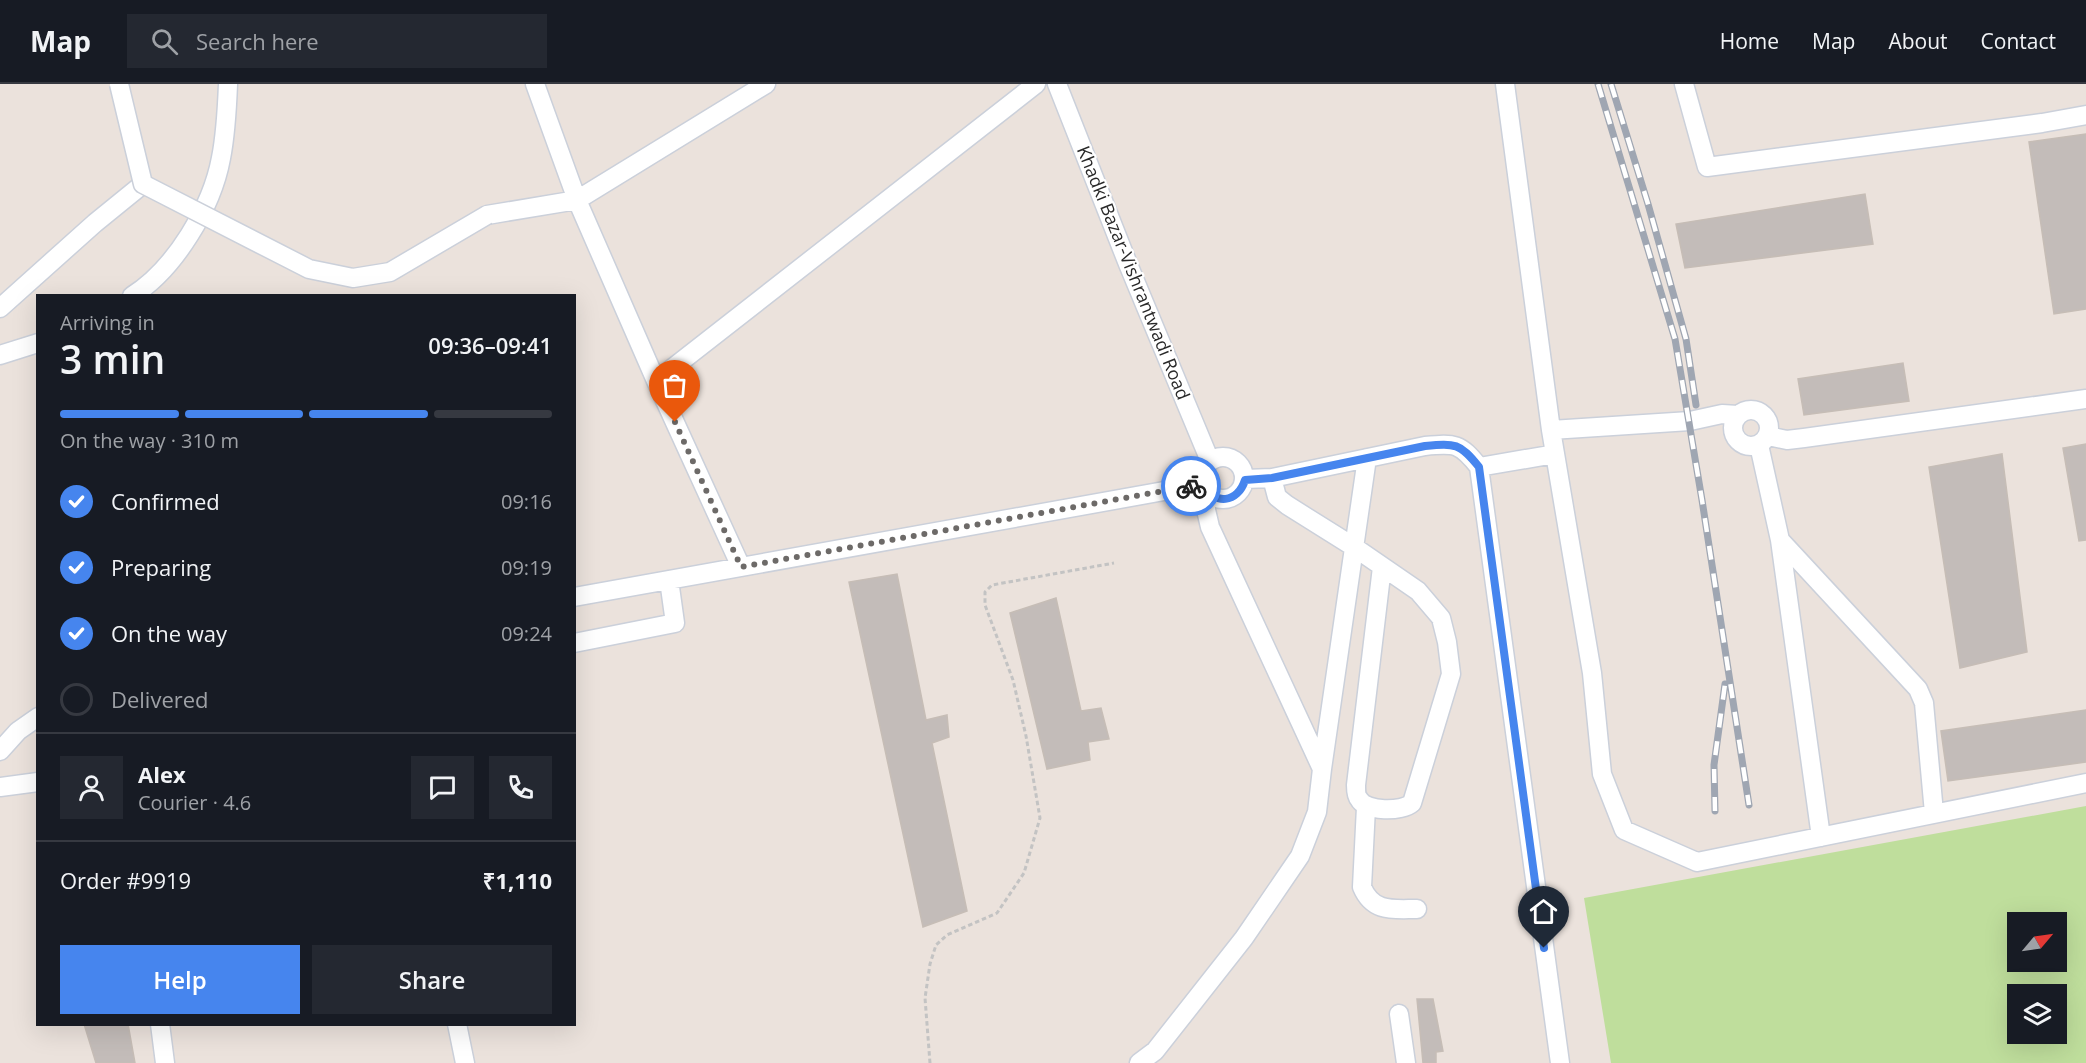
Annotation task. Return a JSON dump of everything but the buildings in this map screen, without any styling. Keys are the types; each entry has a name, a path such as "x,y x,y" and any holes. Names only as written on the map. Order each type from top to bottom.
{"street":[{"path":"119,84 143,184 309,269 353,278 390,272 486,215 577,200 766,84"},
{"path":"134,294 171,260 208,201 221,160 228,84"},
{"path":"535,84 577,200 741,567"},
{"path":"656,381 1036,84"},
{"name":"Khadki Bazar-Vishrantwadi Road","path":"1057,84 1128,264 1210,461"},
{"path":"1505,84 1551,430 1592,673 1602,774 1624,830 1697,862 2086,783"},
{"path":"1684,84 1707,167 2042,123 2086,115"},
{"path":"0,308 94,223 143,184"},
{"path":"0,355 36,344"},
{"path":"1821,837 1764,440 1770,429 1768,421 1759,411 1744,411 1734,421 1735,436 1745,446 1764,440 1804,438 2086,399"},
{"path":"1551,430 1690,421 1722,414 1738,415"},
{"path":"1245,480 1272,478 1425,446 1450,443 1466,451 1479,467 1560,1063"},
{"path":"1479,467 1555,454"},
{"path":"1205,487 1213,496 1221,499 1230,498 1243,488 1244,471 1233,458 1226,456 1217,457 1204,467 1202,476 1210,527 1322,769"},
{"path":"1139,1063 1153,1057 1244,938 1300,856 1317,812 1368,458"},
{"path":"1272,478 1277,496 1282,501 1354,547 1418,591 1441,618 1451,674 1412,803 1406,808 1397,810 1366,807 1358,799 1356,785 1382,567"},
{"path":"576,597 1205,487"},
{"path":"1780,540 1918,689 1924,704 1934,813"},
{"path":"576,643 675,623 669,580"},
{"path":"0,751 18,731 36,718"},
{"path":"0,787 36,782"},
{"path":"1366,807 1362,887 1367,898 1383,908 1418,909"},
{"path":"1399,1014 1406,1063"},
{"path":"160,1026 165,1063"},
{"path":"457,1026 465,1063"}],"path":[{"path":"930,1063 925,998 930,964 936,945 947,935 997,913 1024,873 1040,818 1024,724 1013,680 985,605 984,592 992,585 1114,563"}],"green space":[{"path":"2086,806 2086,1063 1611,1063 1584,898"}],"railway":[{"path":"1598,84 1675,339 1749,805"},
{"path":"1611,84 1686,339 1696,405"},
{"path":"1715,811 1714,765 1725,684"}],"way so far":[{"path":"675,422 741,567 1191,486"}],"route":[{"path":"1191,486 1203,484 1213,496 1221,499 1230,498 1243,488 1245,480 1272,478 1425,446 1450,443 1466,451 1479,467 1544,948"}]}
